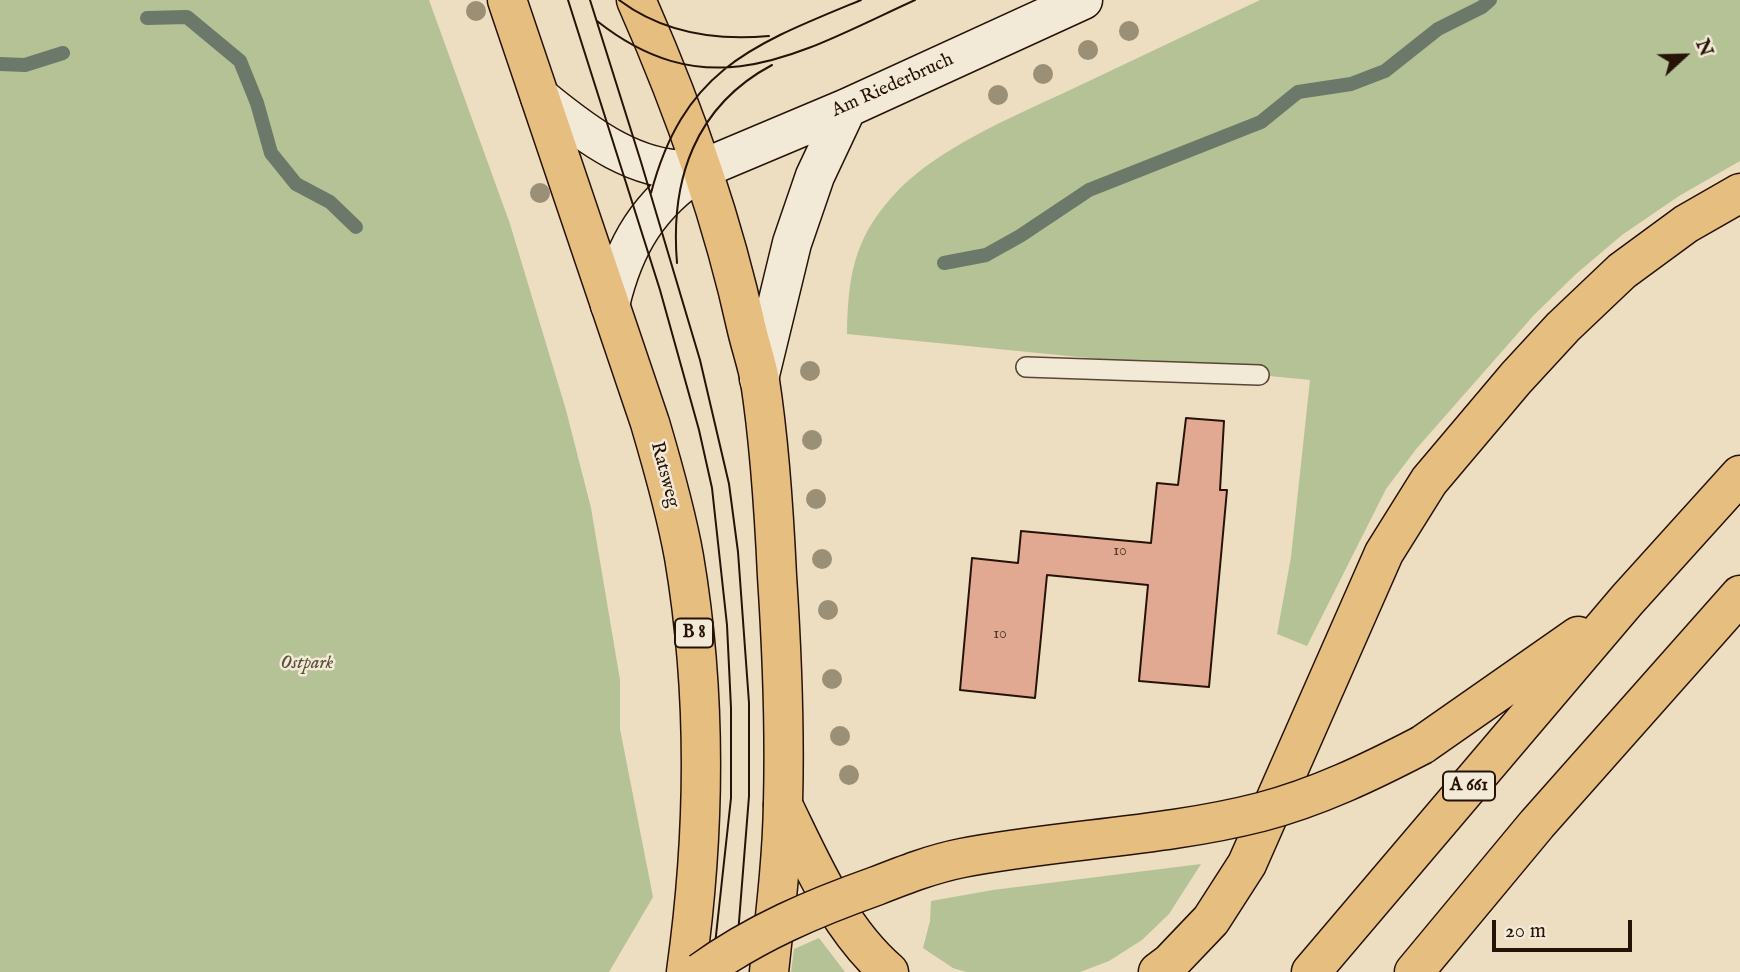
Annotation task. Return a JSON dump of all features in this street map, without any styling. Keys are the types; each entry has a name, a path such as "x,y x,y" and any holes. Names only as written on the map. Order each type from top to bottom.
{"main road":[{"name":"Ratsweg","path":"507,0 650,423 684,556 694,629 699,700 699,800 694,911 686,972"},
{"path":"636,0 662,58 702,169 728,250 759,379 776,552 784,725 778,892 769,972"},
{"name":"Am Riederbruch","path":"702,169 847,108 1083,0"},
{"path":"540,97 572,123 641,162 658,168 684,171 702,169"},
{"path":"759,379 792,243 815,176 847,108"},
{"path":"610,305 618,272 640,226 680,183 702,169"},
{"path":"1157,972 1170,963 1211,920 1247,864 1384,553 1429,481 1525,368 1563,327 1622,271 1686,225 1740,193"},
{"name":"A 661","path":"1311,972 1627,600 1740,475"},
{"path":"1413,972 1537,824 1740,594"},
{"path":"701,972 723,956 784,922 928,867 962,858 1156,831 1261,812 1361,777 1422,745 1627,600"},
{"path":"783,805 839,913 862,944 889,972"},
{"path":"1447,972 1537,824"}],"lane":[{"path":"1026,367 1259,375"}],"green space":[{"name":"Ostpark","path":"0,0 429,0 510,224 566,410 591,508 620,680 620,729 653,897 609,972 0,972"},
{"path":"1260,0 1740,0 1740,161 1679,196 1622,235 1534,315 1417,448 1386,489 1307,646 1277,634 1291,557 1310,380 847,334 851,278 861,245 879,213 909,180 974,136"},
{"path":"1201,864 1169,914 1142,940 1109,961 1080,972 966,972 953,968 923,948 930,921 931,901 993,890"},
{"path":"819,938 845,972 791,972 794,949"}],"building":[{"path":"1186,418 1224,421 1220,490 1227,490 1209,687 1139,681 1148,585 1047,575 1035,698 960,690 972,558 1018,563 1021,531 1151,543 1157,483 1178,485"}],"waterway":[{"path":"944,263 986,255 1089,190 1261,122 1298,92 1351,84 1385,71 1438,29 1482,7 1490,0"},
{"path":"147,18 187,17 240,61 257,103 271,153 296,184 330,202 356,227"},
{"path":"0,64 25,65 63,53"}],"tram line":[{"path":"568,0 660,290 699,430 712,488 727,625 731,708 731,798 712,972"},
{"path":"590,0 700,360 729,484 738,552 749,703 749,796 735,972"},
{"path":"619,0 653,20 690,32 709,36 769,36"},
{"path":"651,193 665,151 682,117 703,89 727,67 755,48 861,0"},
{"path":"597,21 639,48 679,63 718,68 756,64 794,53 915,0"},
{"path":"677,263 678,203 693,148 706,124 724,102 746,82 772,65"}]}
